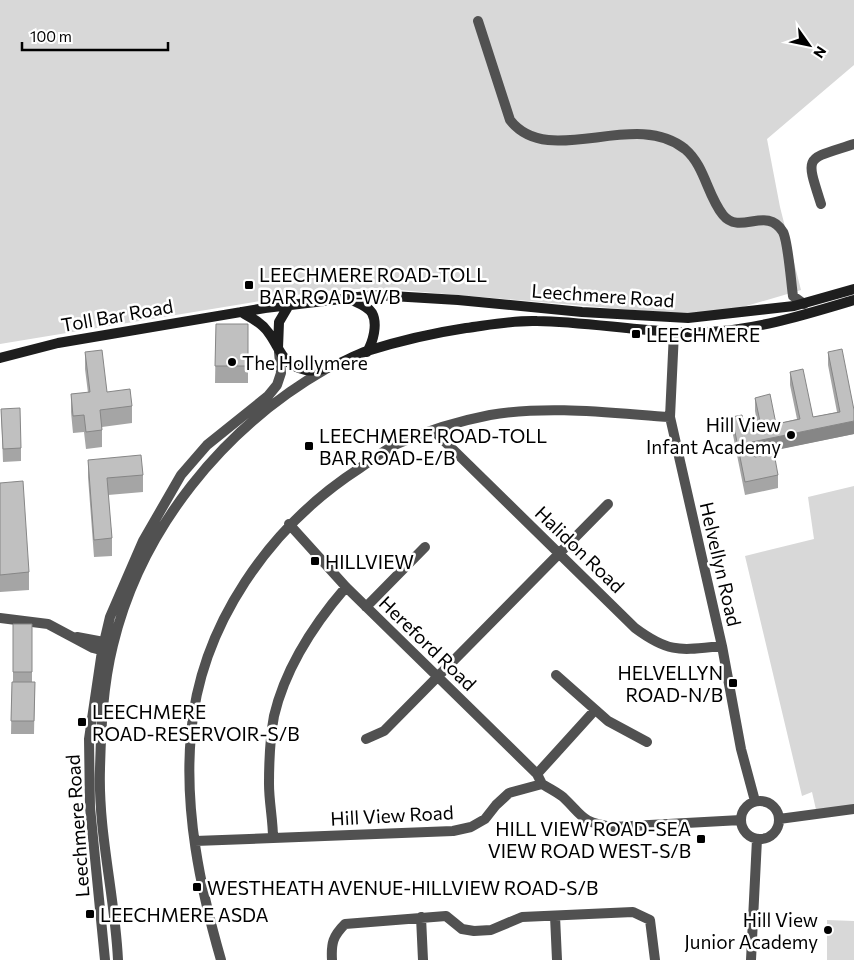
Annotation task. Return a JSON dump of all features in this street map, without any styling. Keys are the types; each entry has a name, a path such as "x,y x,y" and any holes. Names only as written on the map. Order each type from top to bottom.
{"main road":[{"name":"Leechmere Road","path":"264,308 374,295 674,318 705,317 804,304 854,289"},
{"path":"347,298 363,305 372,313 375,328 371,345 367,352"},
{"name":"Leechmere Road","path":"327,368 367,352 433,333 536,321 674,332 737,329 802,315 854,300"},
{"name":"Leechmere Road","path":"278,352 279,322 290,305"},
{"name":"Toll Bar Road","path":"0,358 58,343 264,308"},
{"path":"241,312 258,322 268,332 278,352 288,362 308,370 327,368"},
{"path":"674,318 674,332"}],"street":[{"path":"478,21 510,120 517,130 527,136 558,140 623,134 650,134 668,138 686,150 700,167 723,215 733,223 744,224 759,219 772,220 783,232 792,296 804,304"},
{"path":"821,204 810,170 812,162 818,156 854,144"},
{"name":"Helvellyn Road","path":"674,332 670,417 722,646 741,749 755,801"},
{"name":"Leechmere Road","path":"118,960 107,869 100,770 110,617 123,582 143,541 189,464 207,445 268,396 277,385 281,373 278,352"},
{"name":"Leechmere Road","path":"105,960 90,807 89,739 107,647 145,556 166,520 200,473 248,425 301,383 327,368"},
{"path":"221,960 212,927 195,841 189,797 190,747 197,697 213,644 239,590 256,565 290,524 329,490 396,444 458,422 492,415 523,412 580,411 670,417"},
{"name":"Halidon Road","path":"434,431 635,628 664,647 680,650 722,646"},
{"path":"366,738 384,731 608,504"},
{"name":"Hereford Road","path":"290,524 346,587 537,774 542,784"},
{"path":"366,607 425,547"},
{"path":"273,838 269,787 274,716 287,679 306,644 327,610 346,587"},
{"path":"0,618 48,624 76,637 107,647"},
{"path":"556,675 608,721 647,742"},
{"path":"537,774 595,710"},
{"path":"542,784 562,796 578,815 594,824 613,827 741,820"},
{"name":"Hill View Road","path":"195,841 453,831 471,827 485,819 509,793 542,784"},
{"path":"755,801 766,802 776,808 779,819 776,830 768,837 757,839 749,835 743,828 741,820 742,811 755,801"},
{"path":"779,819 854,809"},
{"path":"751,960 757,839"},
{"path":"332,960 331,944 335,934 345,924 446,916 462,929 474,931 491,930 522,917 633,912 642,914 650,920 653,928 655,960"},
{"path":"555,916 557,960"},
{"path":"421,917 423,960"}],"shaded area":[{"path":"0,0 854,0 854,65 767,139 780,207 801,290 736,309 680,314 376,288 321,291 0,344"},
{"path":"854,486 854,809 817,814 812,792 802,796 745,556 814,539 808,497"},
{"path":"827,920 854,921 854,960 827,960"}],"building":[{"path":"216,324 248,324 248,366 215,366"},
{"path":"842,349 854,410 854,421 752,442 755,457 774,453 778,475 745,482 732,417 742,415 745,430 761,426 755,398 770,394 776,424 800,419 790,372 803,369 813,417 840,412 828,352"},
{"path":"102,350 107,392 130,389 132,406 100,410 102,430 86,432 84,415 73,416 71,394 90,392 85,352"},
{"path":"20,408 21,448 3,449 1,409"},
{"path":"141,455 143,475 107,478 112,538 94,540 88,460"},
{"path":"23,481 29,572 0,575 0,483"},
{"path":"13,624 32,624 32,672 13,672"},
{"path":"12,682 35,682 34,721 11,721"}],"place":[{"name":"LEECHMERE ROAD-TOLL BAR ROAD-W/B","path":"249,285"},
{"name":"LEECHMERE","path":"636,334"},
{"name":"The Hollymere","path":"232,362"},
{"name":"Hill View Infant Academy","path":"791,435"},
{"name":"LEECHMERE ROAD-TOLL BAR ROAD-E/B","path":"309,446"},
{"name":"HILLVIEW","path":"315,561"},
{"name":"HELVELLYN ROAD-N/B","path":"733,683"},
{"name":"LEECHMERE ROAD-RESERVOIR-S/B","path":"82,722"},
{"name":"HILL VIEW ROAD-SEA VIEW ROAD WEST-S/B","path":"701,839"},
{"name":"WESTHEATH AVENUE-HILLVIEW ROAD-S/B","path":"197,887"},
{"name":"LEECHMERE ASDA","path":"90,914"},
{"name":"Hill View Junior Academy","path":"828,930"}]}
